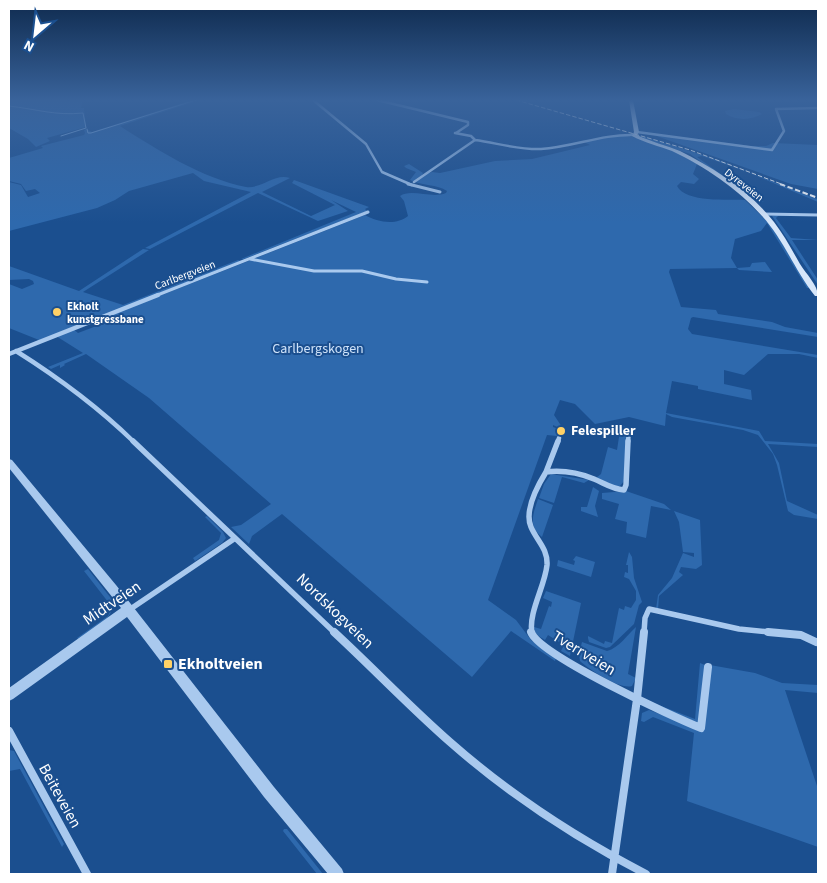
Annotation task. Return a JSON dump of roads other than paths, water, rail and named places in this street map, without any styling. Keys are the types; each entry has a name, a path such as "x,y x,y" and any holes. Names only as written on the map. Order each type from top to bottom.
{"main road":[{"name":"Dyreveien","path":"654,141 700,165 742,194 764,214 818,294"}],"street":[{"path":"363,141 382,172 408,184 440,192"},
{"path":"414,182 473,141"},
{"path":"482,141 520,148 541,149 576,141"},
{"path":"702,141 772,150 778,141"},
{"name":"Carlbergveien","path":"9,354 368,212"},
{"name":"Dyreveien","path":"764,214 818,215"},
{"path":"249,259 324,273 362,271 396,279 427,282"},
{"name":"Nordskogveien","path":"16,351 58,377 101,411 450,742 490,775 614,859 646,874"},
{"path":"559,438 546,472 554,471 594,479 614,489 624,490 626,485 629,430"},
{"path":"9,462 42,500 270,792 337,874"},
{"name":"Tverrveien","path":"546,472 528,518 530,527 541,542 547,558 546,571 530,625 531,634 551,651 637,699 701,728 708,667"},
{"name":"Midtveien","path":"9,695 128,610 234,539"},
{"path":"612,874 637,699 645,618 649,609 700,622 740,629 801,635 817,645"},
{"name":"Beiteveien","path":"10,734 87,874"}],"railway":[{"path":"659,141 690,150 784,185"},
{"path":"780,184 818,198"}],"place":[{"name":"Ekholt kunstgressbane","path":"57,312"},
{"name":"Felespiller","path":"561,431"},
{"name":"Ekholtveien","path":"168,664"}],"park label":[{"name":"Carlbergskogen","path":"318,349"}]}
